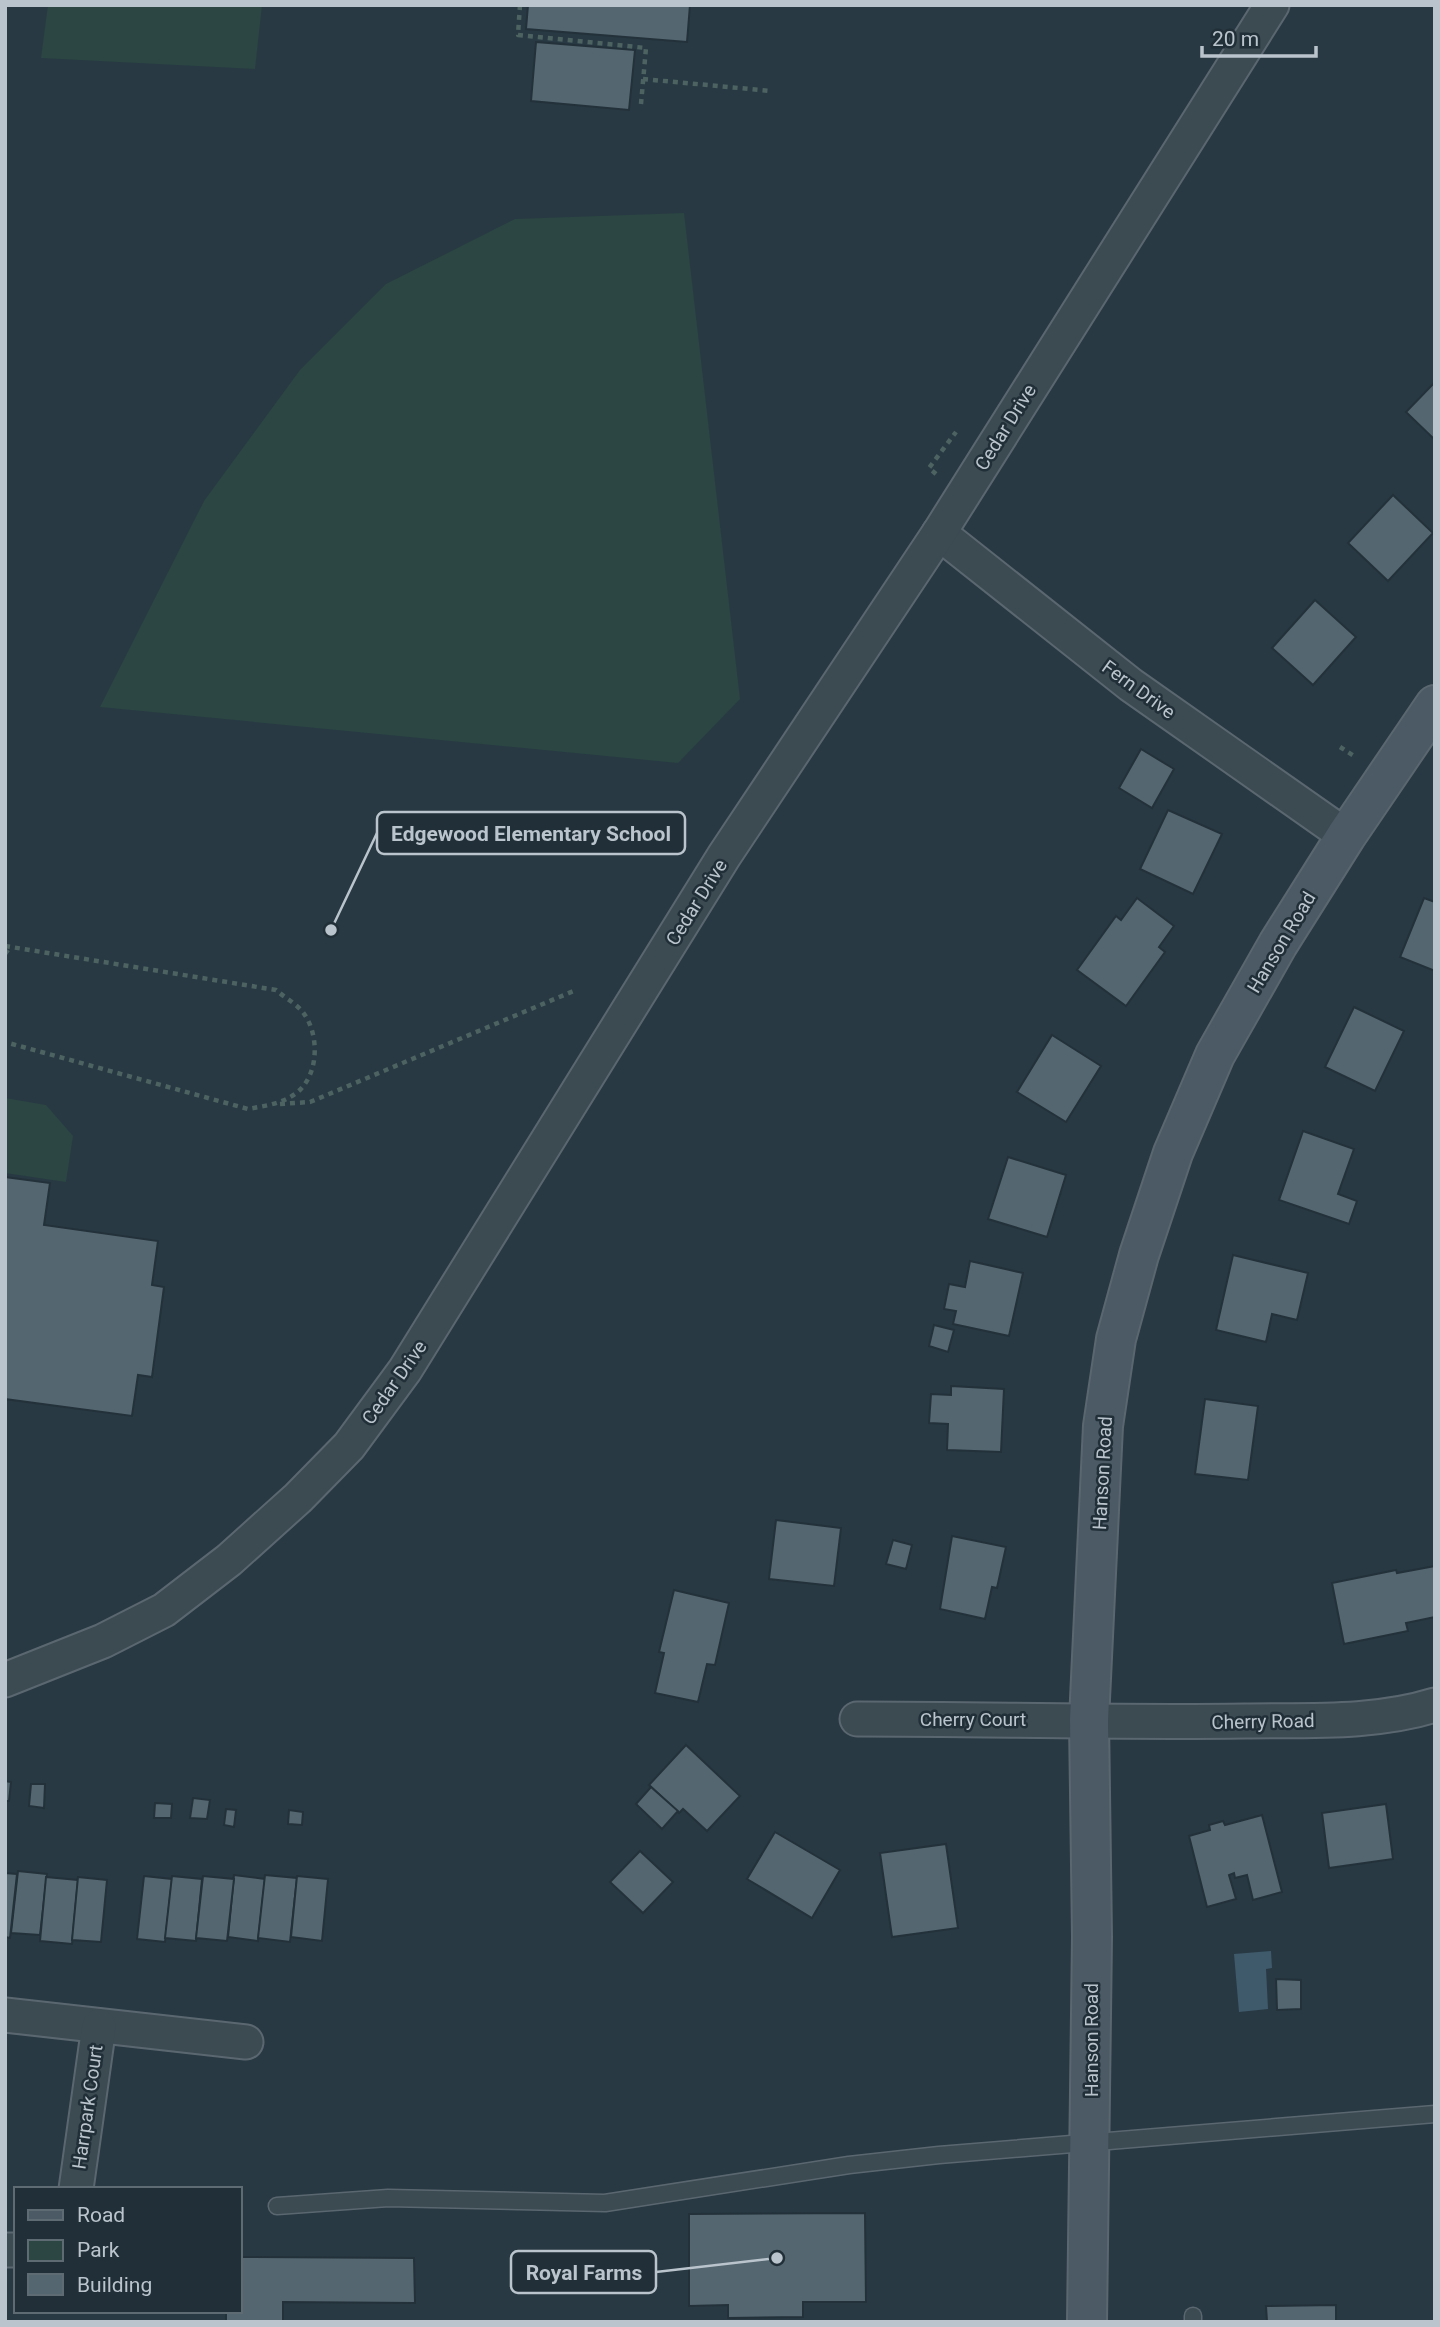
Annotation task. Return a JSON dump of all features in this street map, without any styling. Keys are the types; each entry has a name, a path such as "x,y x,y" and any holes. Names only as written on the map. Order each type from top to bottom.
{"street":[{"name":"Cedar Drive","path":"5,1680 103,1641 163,1610 229,1560 298,1498 349,1446 405,1370 724,856 939,533 1272,5"},
{"name":"Fern Drive","path":"939,533 1131,685 1346,836"},
{"name":"Hanson Road","path":"1087,2322 1091,2142 1089,1720 1102,1426 1116,1339 1139,1255 1173,1153 1215,1055 1346,836 1435,705"},
{"name":"Cherry Road","path":"1089,1720 1162,1723 1327,1719 1402,1715 1435,1705"},
{"name":"Cherry Court","path":"856,1718 1089,1720"},
{"name":"Harrpark Court","path":"5,2015 246,2042"},
{"name":"Harrpark Court","path":"76,2187 99,2026"}],"lane":[{"path":"277,2206 388,2198 605,2203 849,2165 1435,2114"}],"path":[{"path":"520,5 517,35 646,48 641,104"},
{"path":"643,79 771,91"},
{"path":"5,954 7,947 276,990 302,1011 316,1037 312,1067 297,1093 276,1104"},
{"path":"5,1042 248,1110 276,1104 310,1102 576,989"}],"green space":[{"path":"48,5 262,5 255,69 41,58"},
{"path":"684,213 740,699 678,763 100,707 204,501 300,370 386,284 515,219"},
{"path":"5,1098 46,1105 73,1136 66,1182 5,1173"}],"water":[{"path":"1271,1951 1272,1968 1266,1969 1268,2009 1239,2012 1234,1954"}],"building":[{"path":"528,5 690,5 687,42 526,29"},
{"path":"536,42 635,50 629,110 531,101"},
{"path":"1435,382 1435,440 1406,412"},
{"path":"1393,495 1433,533 1388,581 1348,543"},
{"path":"1315,600 1356,637 1313,685 1272,648"},
{"path":"1141,749 1174,769 1152,808 1119,788"},
{"path":"1168,810 1222,834 1193,894 1140,869"},
{"path":"1137,898 1174,926 1159,947 1165,952 1126,1006 1077,970 1116,916 1121,920"},
{"path":"1424,898 1435,902 1435,971 1400,957"},
{"path":"1354,1007 1404,1031 1375,1091 1325,1067"},
{"path":"1052,1035 1101,1066 1066,1122 1017,1092"},
{"path":"1303,1131 1354,1149 1338,1194 1357,1201 1349,1224 1279,1200"},
{"path":"1008,1157 1066,1175 1047,1237 988,1219"},
{"path":"5,1177 50,1183 44,1225 158,1241 152,1285 164,1287 152,1377 138,1375 132,1416 5,1399"},
{"path":"1233,1255 1308,1273 1297,1320 1272,1314 1266,1342 1216,1330"},
{"path":"970,1261 1023,1273 1009,1336 953,1324 956,1311 944,1309 949,1284 965,1287"},
{"path":"934,1325 954,1330 948,1352 929,1346"},
{"path":"951,1386 1004,1389 1001,1452 947,1450 948,1424 929,1423 931,1394 951,1395"},
{"path":"1205,1399 1258,1406 1248,1480 1195,1474"},
{"path":"776,1520 841,1528 834,1586 769,1579"},
{"path":"952,1536 1006,1547 997,1588 992,1587 985,1619 940,1609"},
{"path":"893,1540 912,1545 906,1569 886,1564"},
{"path":"1435,1566 1435,1617 1406,1623 1408,1631 1344,1644 1332,1583 1396,1570 1397,1573"},
{"path":"674,1590 729,1603 715,1665 707,1664 698,1702 655,1693 664,1653 659,1652"},
{"path":"686,1745 740,1796 707,1831 683,1809 679,1813 649,1785"},
{"path":"5,1781 11,1782 9,1801 5,1801"},
{"path":"31,1784 45,1784 44,1808 29,1806"},
{"path":"651,1787 678,1811 662,1829 636,1804"},
{"path":"193,1798 210,1800 207,1819 190,1818"},
{"path":"155,1803 172,1804 171,1818 154,1818"},
{"path":"1386,1804 1393,1859 1329,1868 1322,1813"},
{"path":"226,1809 236,1810 234,1827 224,1825"},
{"path":"289,1810 303,1812 302,1825 288,1824"},
{"path":"1262,1815 1282,1892 1253,1900 1247,1875 1235,1878 1234,1873 1229,1875 1236,1899 1207,1907 1189,1836 1210,1830 1209,1825 1223,1821 1225,1825"},
{"path":"775,1832 840,1870 812,1918 747,1879"},
{"path":"946,1844 958,1928 892,1937 880,1853"},
{"path":"640,1851 673,1882 643,1913 610,1882"},
{"path":"18,1871 47,1874 40,1935 11,1933"},
{"path":"5,1873 17,1874 10,1938 5,1937"},
{"path":"234,1875 265,1879 258,1941 228,1937"},
{"path":"265,1875 297,1878 290,1942 258,1938"},
{"path":"144,1876 172,1879 165,1942 137,1939"},
{"path":"172,1876 202,1879 196,1941 165,1938"},
{"path":"203,1876 234,1879 227,1941 196,1938"},
{"path":"297,1876 328,1879 322,1941 291,1937"},
{"path":"46,1877 78,1880 72,1944 40,1941"},
{"path":"78,1877 107,1880 101,1942 72,1940"},
{"path":"1276,1979 1301,1980 1301,2009 1277,2010"},
{"path":"865,2213 866,2302 803,2302 803,2317 728,2318 728,2305 689,2306 689,2214"},
{"path":"242,2257 414,2258 415,2303 283,2302 283,2322 226,2322 226,2313 242,2313"},
{"path":"1336,2305 1336,2322 1267,2322 1266,2306"}],"place":[{"name":"Edgewood Elementary School","path":"331,930"},
{"name":"Royal Farms","path":"777,2258"}]}
